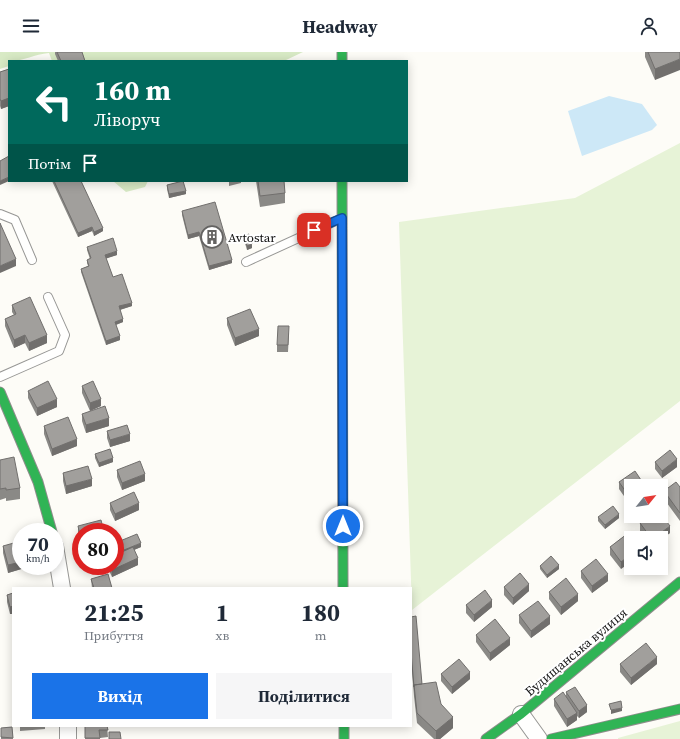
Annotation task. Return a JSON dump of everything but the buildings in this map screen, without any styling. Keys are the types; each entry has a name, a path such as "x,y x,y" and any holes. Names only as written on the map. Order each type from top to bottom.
{"main road":[{"path":"342,182 343,587"},
{"path":"0,392 38,482 49,523"},
{"name":"Будищанська вулиця","path":"486,739 521,714 680,582"},
{"path":"551,739 680,709"},
{"path":"344,727 344,739"}],"street":[{"path":"60,575 62,587"},
{"path":"521,714 538,739"},
{"path":"68,727 68,739"}],"lane":[{"path":"0,214 15,220 32,260"},
{"path":"246,262 342,218"},
{"path":"0,378 59,351 65,335 48,297"}],"green space":[{"path":"0,52 303,52 286,60 52,60 49,53 20,60 8,60 8,66 0,69"},
{"path":"680,143 680,401 412,610 399,222 575,198"},
{"path":"114,182 148,182 145,187 126,192"},
{"path":"680,721 680,739 618,739 618,738"}],"water":[{"path":"609,96 642,104 657,125 652,130 582,156 568,111"}],"traffic: fast":[{"path":"342,52 342,60"},
{"path":"342,182 343,587"},
{"path":"0,392 38,482 49,523"},
{"path":"486,739 521,714 680,582"},
{"path":"551,739 680,709"},
{"path":"344,727 344,739"}],"place":[{"name":"Avtostar","path":"212,237"}],"route":[{"path":"314,230 342,218 343,526"}]}
